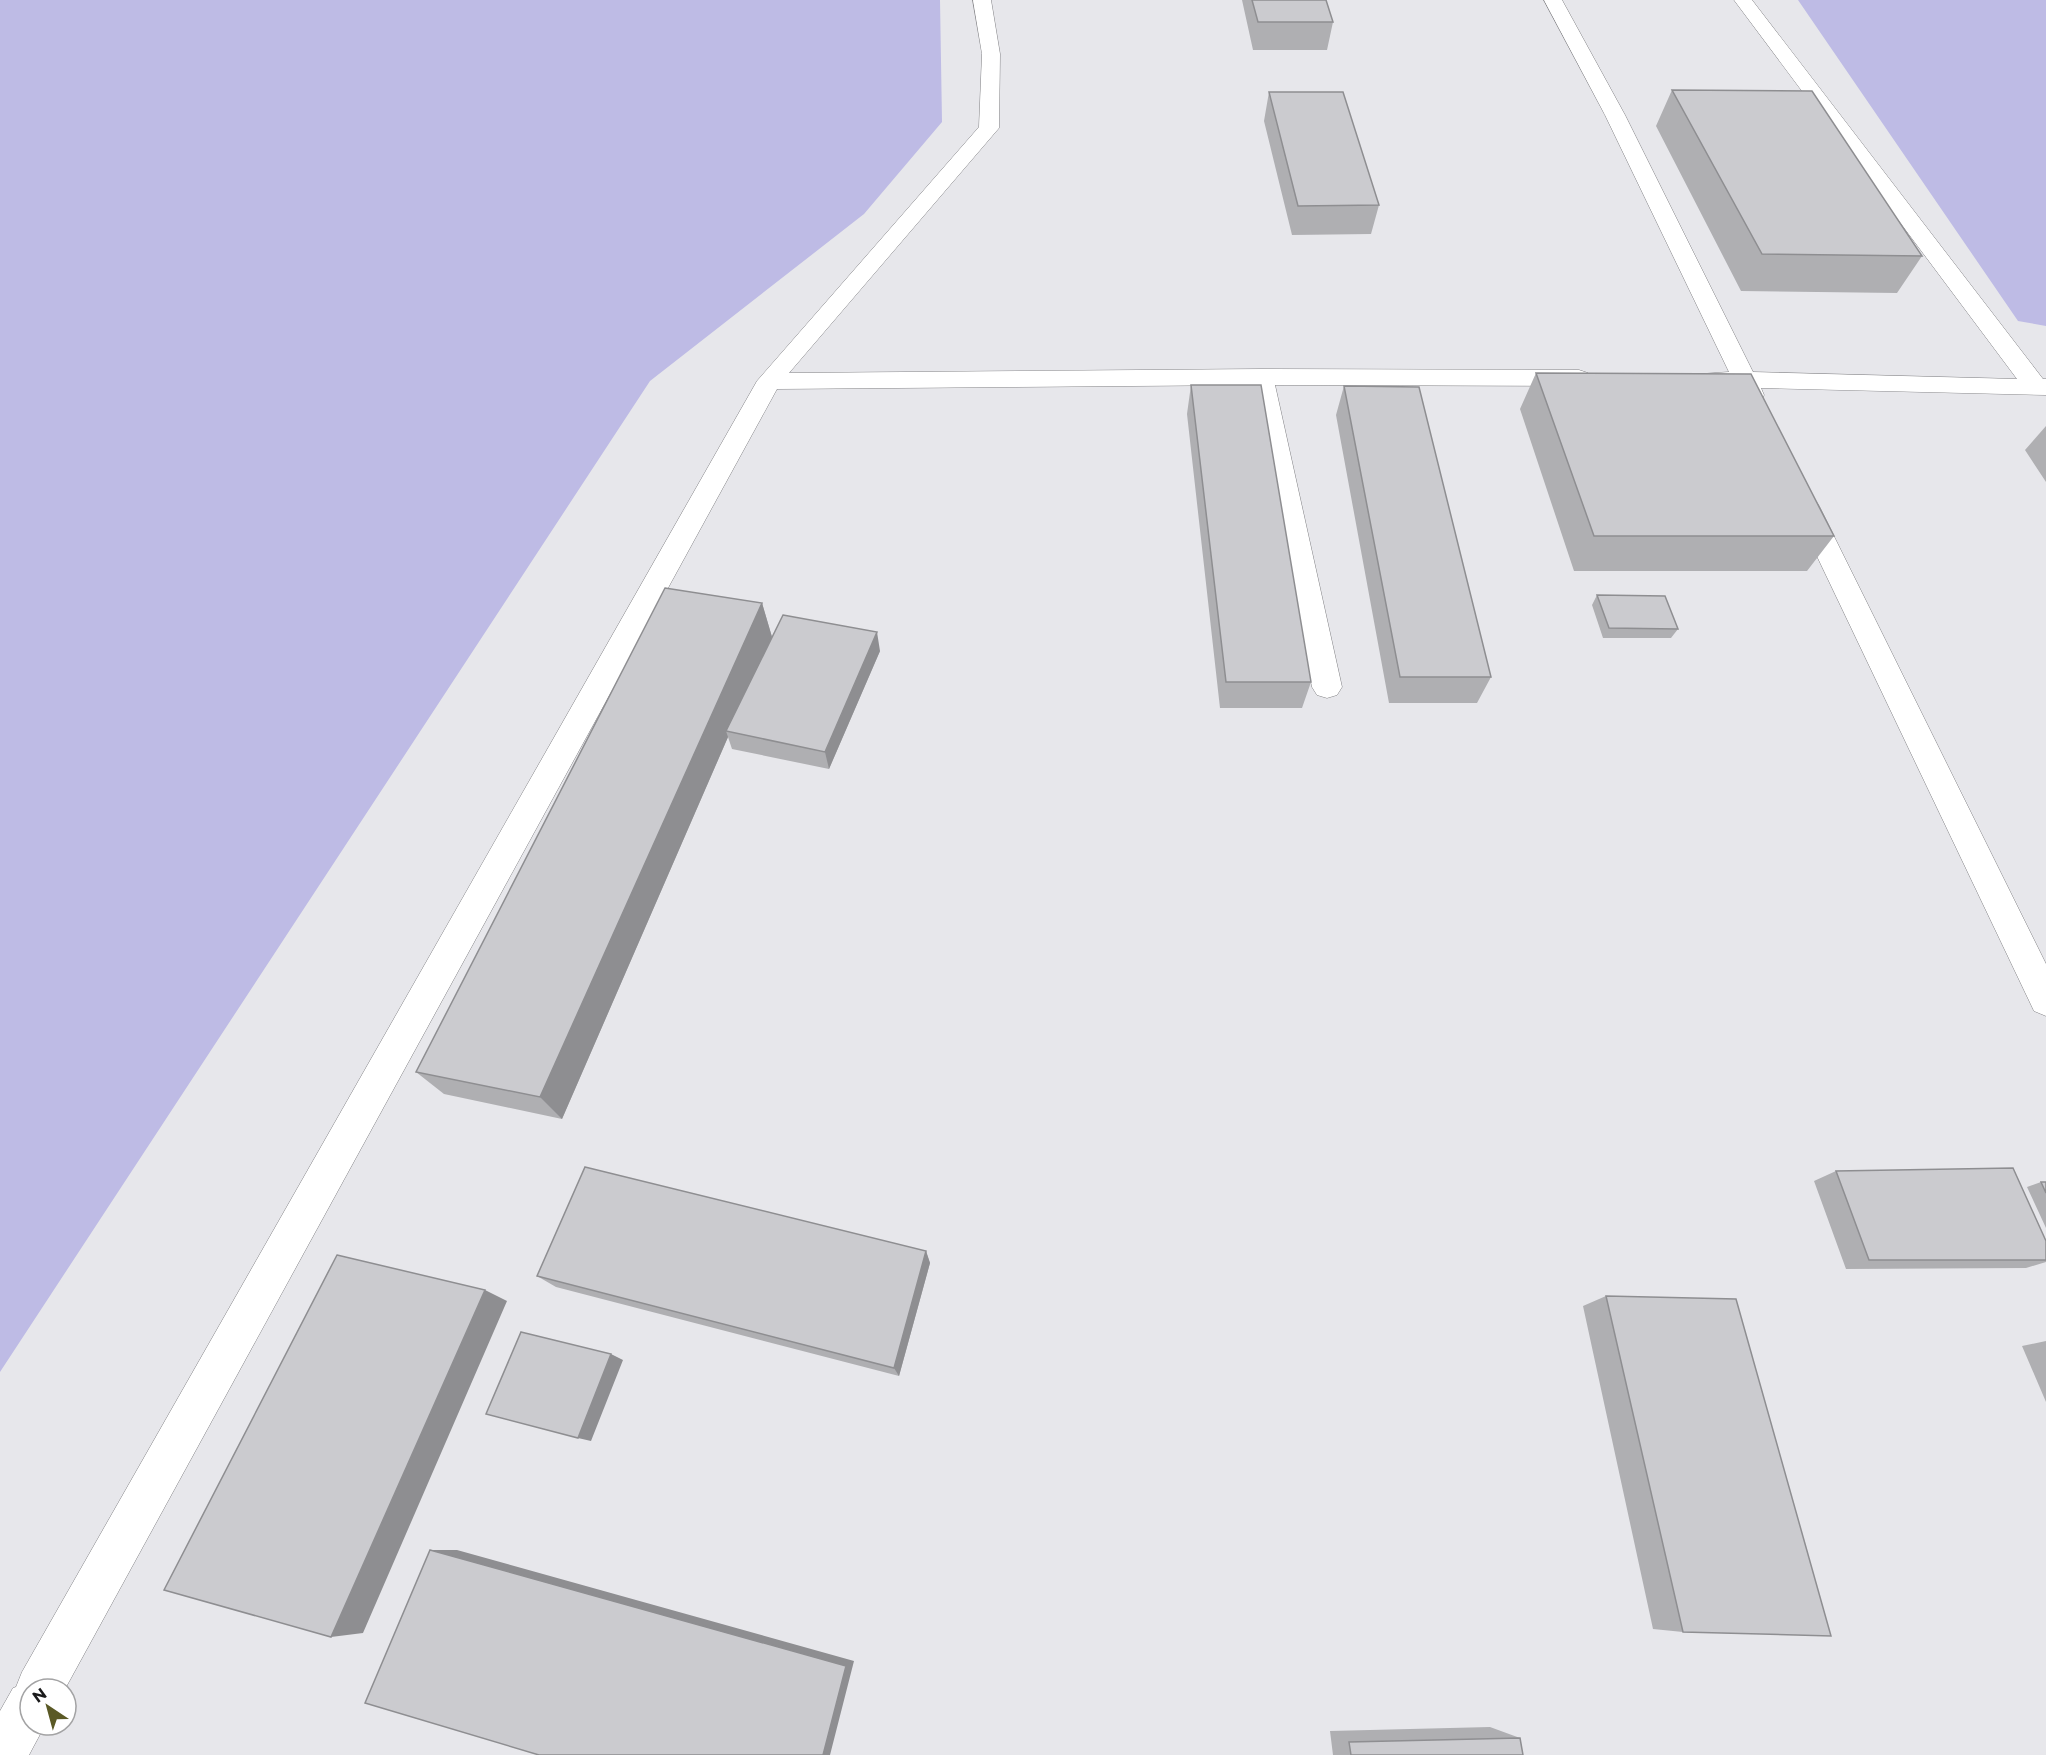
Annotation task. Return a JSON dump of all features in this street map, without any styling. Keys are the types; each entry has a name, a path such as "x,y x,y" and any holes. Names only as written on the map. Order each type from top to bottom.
{"lane":[{"path":"46,1677 769,381 989,128 991,54 982,0"},
{"path":"1553,0 1615,115 1765,422"},
{"path":"1743,0 2041,387"},
{"path":"769,381 1261,377 1602,378"},
{"path":"1261,377 1328,687"},
{"path":"1685,379 2041,387"},
{"path":"1796,486 2046,1000"},
{"path":"2,1755 18,1726"}],"shaded area":[{"path":"0,0 940,0 942,122 864,214 650,381 0,1372"},
{"path":"1798,0 2046,0 2046,326 2018,321"}],"building":[{"path":"1252,0 1326,0 1333,22 1258,22"},
{"path":"1672,90 1812,91 1922,256 1762,254"},
{"path":"1269,92 1343,92 1379,205 1298,206"},
{"path":"1536,373 1751,374 1834,536 1594,536"},
{"path":"1191,385 1261,385 1311,682 1226,682"},
{"path":"1344,386 1419,387 1491,677 1400,677"},
{"path":"665,588 762,603 540,1097 416,1072"},
{"path":"1597,595 1665,596 1678,629 1609,628"},
{"path":"783,615 877,632 825,752 726,731"},
{"path":"585,1167 926,1251 894,1368 537,1276"},
{"path":"2013,1168 2046,1241 2046,1260 1869,1260 1836,1171"},
{"path":"2041,1182 2046,1182 2046,1193"},
{"path":"337,1255 485,1290 331,1637 164,1590"},
{"path":"1606,1296 1736,1299 1831,1636 1683,1632"},
{"path":"521,1332 611,1354 578,1438 486,1414"},
{"path":"430,1550 846,1666 823,1755 539,1755 365,1703"},
{"path":"1520,1738 1523,1755 1351,1755 1349,1742"}]}
